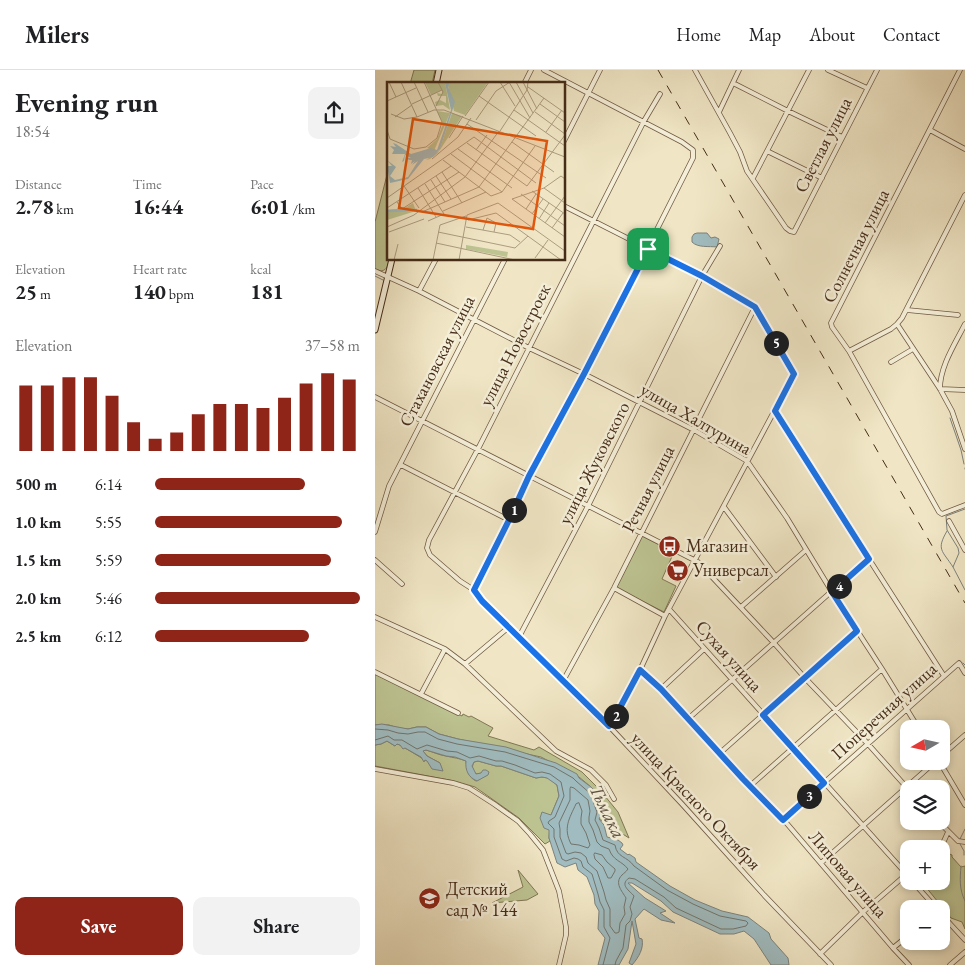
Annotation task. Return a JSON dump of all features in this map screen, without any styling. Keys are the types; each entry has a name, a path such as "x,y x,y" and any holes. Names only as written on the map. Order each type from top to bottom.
{"main road":[{"path":"375,330 392,260"}],"street":[{"path":"525,82 531,70"},
{"path":"474,590 529,476 584,374 693,158 693,150 683,142 544,70"},
{"path":"565,139 600,70"},
{"path":"695,70 740,152 747,171 753,178 809,70"},
{"path":"719,112 739,70"},
{"path":"828,70 867,88"},
{"name":"Светлая улица","path":"753,178 786,228 794,232 877,70"},
{"name":"Солнечная улица","path":"960,70 831,323 939,512 942,514 964,506"},
{"path":"733,83 842,137"},
{"name":"улица Новостроек","path":"430,555 427,548 429,540 479,450 593,221 659,94"},
{"path":"930,130 965,149"},
{"path":"767,151 822,178"},
{"path":"849,352 897,324 907,310 965,195"},
{"path":"565,207 702,276 755,307 794,374 694,560 640,670 609,726"},
{"name":"улица Жуковского","path":"519,637 588,506 702,276 720,246"},
{"path":"419,291 435,260"},
{"name":"Стахановская улица","path":"375,532 386,495 504,260"},
{"name":"улица Халтурина","path":"375,271 419,291 529,348 640,402 694,430 747,461 787,518 913,720"},
{"name":"Речная улица","path":"563,681 614,588 755,307"},
{"path":"907,310 958,315"},
{"path":"897,324 940,389 952,411 965,450"},
{"path":"940,389 940,381 945,365 965,324"},
{"path":"891,362 913,349"},
{"path":"940,389 965,390"},
{"path":"375,396 698,562 868,744 900,781"},
{"path":"775,411 944,676"},
{"path":"401,465 509,520"},
{"path":"724,507 776,577"},
{"path":"949,521 965,550"},
{"path":"741,607 806,550"},
{"name":"улица Красного Октября","path":"430,555 460,581 474,590 482,601 609,726 831,965"},
{"path":"689,718 869,559"},
{"path":"375,560 402,584"},
{"path":"614,588 665,616"},
{"name":"Сухая улица","path":"669,610 900,865"},
{"path":"375,617 445,650 465,664 556,751 591,770 606,785 614,800"},
{"path":"465,664 509,627"},
{"path":"720,754 857,631"},
{"path":"661,689 704,649"},
{"path":"421,694 445,650"},
{"name":"Поперечная улица","path":"783,820 959,663 965,673"},
{"path":"750,786 882,669"},
{"name":"Липовая улица","path":"640,670 689,718 720,754 783,820 909,965"},
{"path":"375,672 458,713"},
{"path":"950,748 965,735"},
{"path":"375,770 453,783 469,788 518,821 543,850 559,891 566,927 559,965"},
{"path":"917,780 927,770"},
{"path":"943,770 965,804"},
{"path":"821,863 900,795"},
{"path":"945,840 948,832 958,841 965,842"},
{"path":"820,954 863,912 900,881"},
{"path":"920,890 929,900"},
{"path":"950,924 965,940"},
{"path":"893,948 900,942"},
{"path":"950,965 965,952"}],"green space":[{"path":"414,70 435,70 432,82 411,82"},
{"path":"387,175 387,260 389,260 386,268 381,271 375,269 375,222"},
{"path":"642,536 674,552 662,579 676,586 664,612 616,588"},
{"path":"375,674 462,716 463,714 471,716 493,728 488,736 534,750 539,747 582,772 618,812 629,838 599,819 602,814 599,796 591,787 579,777 541,757 458,739 439,734 426,727 408,729 389,725 375,725"},
{"path":"387,741 395,746 397,744 400,745 425,760 440,763 427,756 423,751 426,750 466,761 468,773 476,781 487,775 482,773 476,774 474,771 473,764 478,761 501,766 536,778 548,778 557,785 559,796 551,815 550,841 545,844 519,818 475,787 455,781 375,766 375,745"},
{"path":"950,854 961,867 965,866 965,929 962,922 950,917 950,900 936,900 928,890 950,890"},
{"path":"518,870 538,894 527,900 492,903 523,887"}],"water":[{"path":"697,233 707,233 711,238 719,239 717,247 694,244 692,237"},
{"path":"382,724 408,729 426,727 439,734 458,739 506,747 556,763 577,774 599,796 602,814 599,819 604,825 607,837 622,843 623,845 620,849 635,858 636,862 670,886 695,900 722,911 748,917 769,933 771,939 788,958 789,965 771,965 754,939 744,931 734,934 720,934 673,912 661,901 632,883 628,883 645,898 666,911 660,913 675,923 661,920 644,909 635,919 639,938 642,939 642,946 635,962 632,965 629,963 636,944 632,921 628,949 619,965 598,965 605,938 598,929 599,911 587,877 578,870 576,863 565,867 557,863 549,838 549,830 544,828 540,818 542,812 551,815 559,796 557,785 547,778 536,778 501,766 478,761 474,762 472,766 476,774 481,773 483,770 489,772 488,775 477,781 468,773 466,761 426,750 423,751 427,756 440,763 443,771 432,769 427,761 425,760 424,762 421,757 405,748 403,749 400,745 397,744 395,746 387,741 375,745 375,725"}],"waterway":[{"path":"375,276 383,280"},
{"path":"950,418 964,464"},
{"path":"965,509 946,516 947,530 959,553 953,567 965,590"},
{"path":"947,531 941,546 943,553 953,567"},
{"path":"960,839 965,829"},
{"path":"960,844 964,855"},
{"path":"961,866 960,880 965,901"}],"railway":[{"path":"658,70 965,603"}],"place":[{"name":"Магазин","path":"670,546"},
{"name":"Универсал","path":"677,570"},
{"name":"Детский сад № 144","path":"430,899"}],"route":[{"path":"648,249 702,276 755,307 794,374 775,411 869,559 832,592 857,631 763,715 824,783 783,820 743,779 689,718 640,670 609,726 482,601 474,590 529,476 648,249"}],"water label":[{"name":"Тьмака","path":"608,811"}]}
